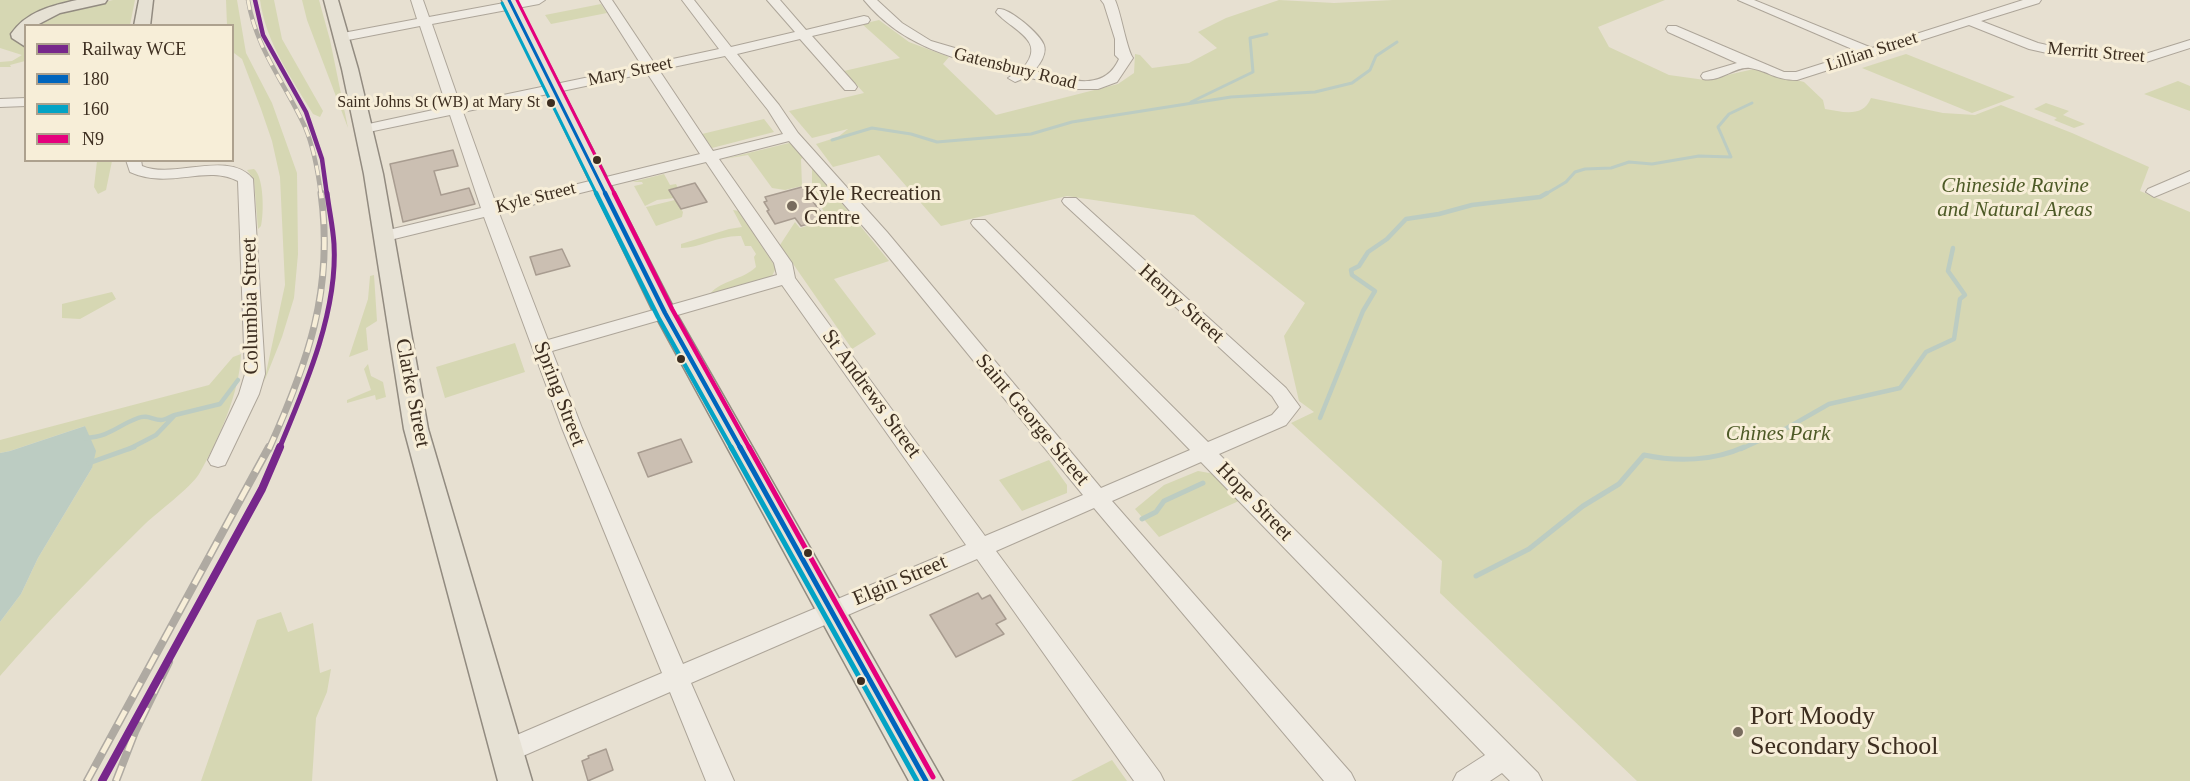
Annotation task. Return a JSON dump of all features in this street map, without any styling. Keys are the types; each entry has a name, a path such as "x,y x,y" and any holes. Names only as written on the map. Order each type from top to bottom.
{"main road":[{"path":"26,24 63,8 99,0"},
{"path":"142,24 146,0"},
{"name":"Clarke Street","path":"331,0 343,37 386,236 404,370 416,429 515,781"},
{"path":"510,2 602,182 665,313 926,781"},
{"path":"24,27 19,34 24,41"}],"street":[{"name":"Spring Street","path":"417,0 490,210 572,428 720,781"},
{"path":"343,37 424,22 510,2 539,0"},
{"name":"St Andrews Street","path":"606,0 783,262 786,278 1150,781"},
{"name":"Saint George Street","path":"688,0 774,108 792,136 881,236 1097,498 1341,781"},
{"path":"772,0 850,87"},
{"name":"Gatensbury Road","path":"862,0 873,4 898,26 926,44 991,64 989,70 993,74 1013,78 1022,76 1026,70"},
{"path":"1744,0 1872,52"},
{"name":"Lillian Street","path":"1672,29 1782,76 1797,76 2035,0"},
{"name":"Gatensbury Road","path":"924,41 1073,85 1094,86 1116,77 1126,58 1122,55 1121,39 1109,1"},
{"path":"1002,12 1031,35 1038,46 1036,59 1026,70"},
{"name":"Mary Street","path":"364,129 728,52 864,20"},
{"name":"Merritt Street","path":"1969,21 2034,46 2056,51 2151,59 2190,44"},
{"path":"1708,76 1749,63"},
{"path":"0,103 24,102"},
{"name":"Kyle Street","path":"386,236 792,136"},
{"name":"Columbia Street","path":"133,162 135,169 150,174 213,170 235,173 245,179 255,374 249,394 218,460"},
{"path":"2154,192 2190,176"},
{"name":"Henry Street","path":"1070,201 1099,230 1279,392 1290,407"},
{"name":"Hope Street","path":"980,223 1528,781"},
{"path":"542,348 640,318 786,278"},
{"name":"Elgin Street","path":"507,751 831,610 1279,420 1290,407"},
{"path":"1467,781 1505,757"}],"green space":[{"path":"0,0 79,0 39,13 13,31 11,38 24,45 24,61 10,65 11,67 0,67 0,62 12,61 22,55 0,48"},
{"path":"113,0 135,0 130,24 36,24 53,14"},
{"path":"226,0 237,0 246,53 272,103 297,173 298,254 294,298 282,337 264,382 285,285 280,177 272,141 261,109 242,59 234,53 234,24 227,24"},
{"path":"260,0 274,0 282,39 323,111 320,117 313,114 280,59 268,31"},
{"path":"302,0 319,0 330,40 348,128 307,20"},
{"name":"Chines Park","path":"1279,0 1334,3 1393,0 1665,0 1598,27 1609,47 1669,75 1705,80 1754,69 1804,82 1823,100 1825,109 1858,111 1863,109 1871,98 1943,113 1975,115 2001,105 2149,167 2140,191 2190,212 2190,781 1637,781 1440,593 1442,561 1291,423 1314,412 1299,401 1284,336 1305,303 1194,215 1067,196 941,226 879,155 833,167 816,144 838,137 848,129 812,138 789,111 864,93 844,71 900,58 862,24 879,20 909,42 949,57 943,64 996,115 1118,84 1134,73 1135,54 1140,55 1152,68 1189,63 1217,48 1198,32 1226,18"},
{"path":"601,4 607,13 551,24 545,15"},
{"path":"1906,54 2015,97 1972,113 1862,68"},
{"path":"2178,81 2190,86 2190,111 2144,94"},
{"path":"2046,103 2069,111 2063,115 2085,124 2074,128 2034,109"},
{"path":"764,119 774,132 712,148 702,134"},
{"path":"789,143 795,146 804,157 801,159 802,186 785,190 772,188 748,155 724,159"},
{"path":"97,162 112,162 106,190 98,194 94,187"},
{"path":"812,167 889,261 834,279 876,334 852,349 780,245 795,222 800,228 828,220 812,188"},
{"path":"254,169 260,179 263,204 261,226 258,229 254,180 247,170"},
{"path":"664,174 670,185 676,184 678,188 674,198 657,200 645,206 634,186 643,184 642,182 632,182"},
{"path":"675,200 683,212 682,217 656,226 646,207"},
{"path":"733,210 739,211 776,268 772,276 710,294 720,286 745,275 756,267 754,257 756,254 751,246 745,246 741,236 725,237 681,248 681,244 742,227"},
{"path":"374,275 377,321 366,328 368,350 349,357 368,299 370,276"},
{"path":"112,292 116,299 80,319 62,318 62,304"},
{"path":"515,343 525,372 445,398 436,367"},
{"path":"241,354 237,384 227,416 199,474 89,580 0,676 0,622 21,594 38,558 92,468 85,426 0,453 0,440 209,385 233,357"},
{"path":"368,364 371,376 383,382 386,397 376,400 375,395 347,403 347,400 371,390 364,369"},
{"path":"1049,460 1067,485 1067,493 1022,511 999,480"},
{"path":"1198,471 1215,474 1241,500 1159,537 1135,509 1164,485"},
{"path":"281,612 288,632 313,623 320,673 331,669 327,692 316,718 312,781 201,781 257,620"},
{"path":"1112,760 1127,781 1071,781"}],"shaded area":[{"path":"85,426 96,451 92,468 38,558 21,594 0,622 0,453"}],"building":[{"path":"453,150 458,166 434,171 441,195 469,188 475,204 403,222 390,164"},
{"path":"695,183 707,202 681,209 669,190"},
{"name":"Kyle Recreation Centre","path":"802,187 826,219 801,226 795,218 775,224 767,211 769,210 764,202 767,201 765,197"},
{"path":"562,249 570,266 536,275 530,257"},
{"path":"681,439 692,462 648,477 638,453"},
{"path":"978,593 982,599 990,595 1006,619 996,624 1004,634 956,657 930,615"},
{"path":"606,749 613,770 588,781 582,761"}],"waterway":[{"path":"1191,102 1253,72 1250,38 1267,34"},
{"path":"832,140 872,128 911,134 937,142 1031,134 1072,122 1231,97 1315,92 1352,83 1370,70 1376,56 1397,42"},
{"path":"1544,195 1566,182 1575,172 1585,169 1611,168 1629,162 1652,164 1699,156 1731,157 1718,127 1729,114 1752,103"},
{"path":"1320,418 1363,311 1375,291 1352,275 1351,270 1359,266 1368,252 1387,239 1406,219 1439,214 1472,205 1540,197 1547,193"},
{"path":"1741,449 1787,428 1829,404 1900,388 1926,352 1954,339 1960,299 1965,295 1948,271 1953,248"},
{"path":"175,415 220,404 238,380"},
{"path":"85,438 108,433 141,417 161,420 175,415"},
{"path":"130,448 156,435 175,415"},
{"path":"1476,576 1529,549 1583,506 1619,484 1644,455 1669,459 1708,458 1744,447"},
{"path":"89,463 130,448"},
{"path":"1142,519 1156,512 1164,501 1203,483"}],"railway":[{"path":"248,0 264,50 308,135 321,195"},
{"path":"269,449 306,355 321,294 324,262 321,193"},
{"path":"87,781 269,447"},
{"path":"116,781 135,732 169,662"}],"rail line":[{"name":"WCE","path":"102,781 262,489 306,385 329,303 334,244 322,159 306,112 263,35 255,0"}],"transit line":[{"name":"180","path":"509,0 665,313 926,781"},
{"name":"N9","path":"517,0 672,309 933,777"},
{"name":"160","path":"502,3 658,317 917,781"}],"place":[{"name":"Saint Johns St (WB) at Mary St","path":"551,103"},
{"name":"Kyle Recreation Centre","path":"792,206"},
{"name":"Port Moody Secondary School","path":"1738,732"}],"park label":[{"name":"Chineside Ravine and Natural Areas","path":"2015,198"}]}
